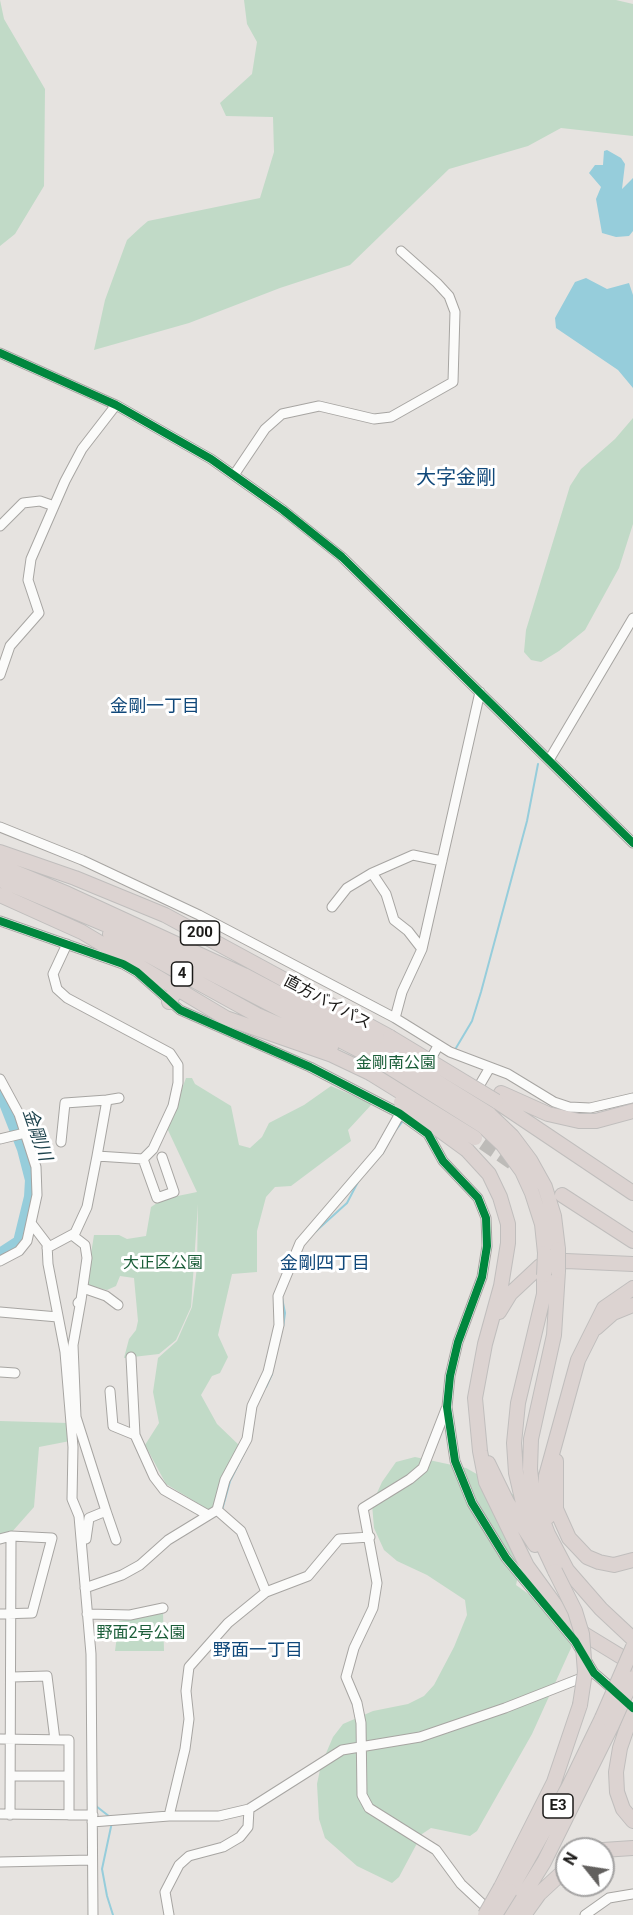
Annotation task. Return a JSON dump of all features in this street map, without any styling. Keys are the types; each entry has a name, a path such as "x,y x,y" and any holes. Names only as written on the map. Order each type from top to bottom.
{"highway":[{"name":"直方バイパス","path":"0,852 173,911 288,982 384,1049"},
{"name":"4","path":"3,878 133,909 288,982"},
{"name":"4","path":"3,878 257,1015 321,1041 365,1074"},
{"path":"3,878 82,932 236,1023 262,1037 365,1074 475,1144 501,1197 508,1224 508,1243 501,1287 484,1344 475,1398 486,1482 527,1566 559,1610 588,1637 633,1664"},
{"path":"3,878 384,1049 499,1096 571,1120 596,1121 633,1112"},
{"path":"169,1002 177,989"},
{"path":"384,1049 486,1120 513,1136 545,1187 554,1216 551,1251 544,1275 544,1294 518,1403 514,1443 516,1473 523,1503 575,1611 582,1634 585,1672 580,1705 518,1899"},
{"path":"499,1096 633,1193"},
{"path":"562,1195 633,1241"},
{"path":"551,1251 558,1271 554,1335 531,1439 530,1469 533,1495 548,1533 567,1570 616,1624 633,1639"},
{"path":"484,1344 510,1294 540,1266 566,1262 633,1264"},
{"path":"584,1590 555,1538 545,1503 546,1476 583,1347 604,1308 630,1289"},
{"path":"583,1347 600,1324 614,1313 633,1305"},
{"path":"562,1420 555,1466 556,1509 569,1538 587,1557 599,1562 614,1565 630,1561"},
{"path":"479,1432 490,1468 507,1502 555,1571"},
{"name":"E3","path":"607,1721 633,1647"},
{"name":"E3","path":"511,1915 568,1788 633,1678"},
{"path":"633,1709 624,1735 616,1772 617,1792 623,1809 633,1821"},
{"path":"615,1849 633,1848"},
{"path":"484,1910 518,1899 555,1876"},
{"name":"E3","path":"495,1915 518,1899"}],"street":[{"path":"234,475 265,429 282,414 319,406 374,419 391,417 453,382 457,328 455,312 449,296 401,251"},
{"path":"0,353 116,405 211,459 342,557 633,843"},
{"path":"0,675 10,646 39,614 28,580 28,571 54,506 82,449 116,405"},
{"path":"0,526 23,503 40,501 54,506"},
{"path":"549,760 633,618"},
{"path":"394,1018 402,992 422,950 480,692"},
{"path":"0,827 82,860 173,911 394,1018 438,1046 489,1069 508,1074 554,1102 569,1107 590,1108 633,1098"},
{"path":"332,907 347,888 372,873 413,855 442,861"},
{"path":"372,873 379,888 386,894 394,920 408,931 422,950"},
{"path":"0,921 123,964 137,972 180,1010 310,1068 399,1113 428,1134 443,1161 478,1198 486,1218 487,1246 482,1277 453,1357 447,1407 423,1468 410,1479 363,1508 377,1583 373,1608 354,1648 346,1677 357,1703 361,1723 362,1795 369,1808 436,1850 484,1910 495,1915"},
{"path":"67,944 53,974 57,989 67,998 170,1053 178,1065 178,1083 173,1106 153,1149 143,1159 97,1156"},
{"path":"85,1588 122,1575 140,1565 168,1540 212,1513 225,1480 247,1439 252,1406 268,1372 279,1326 281,1313 278,1296 300,1243 379,1151 438,1046"},
{"path":"440,1154 489,1069"},
{"path":"0,1079 19,1114 36,1167 37,1195 23,1247"},
{"path":"61,1142 65,1103 119,1098"},
{"path":"0,1260 35,1239 47,1245 72,1235 87,1207 107,1100"},
{"path":"0,1139 25,1133"},
{"path":"143,1159 157,1198 174,1192 162,1157"},
{"path":"31,1223 47,1245 65,1352 73,1448 72,1499 79,1516 92,1706 93,1915"},
{"path":"72,1235 86,1245 83,1288 73,1345 76,1417 116,1540"},
{"path":"83,1288 106,1296 118,1305"},
{"path":"65,1352 74,1312 81,1300"},
{"path":"0,1312 58,1317"},
{"path":"131,1357 135,1435 159,1485 241,1530 266,1592"},
{"path":"0,1372 15,1373"},
{"path":"110,1391 113,1426 135,1435"},
{"path":"447,1407 455,1461 472,1503 506,1558 575,1641 594,1673 633,1709"},
{"path":"82,1556 89,1518 106,1511"},
{"path":"11,1536 12,1740 11,1776 5,1814 69,1815 111,1821 169,1816 219,1816 249,1809 328,1757 360,1745 420,1737 505,1708 594,1673"},
{"path":"0,1539 11,1536 51,1538 32,1613 0,1614"},
{"path":"169,1816 185,1749 189,1719 186,1691 189,1667 228,1623 266,1592 308,1576 339,1539 370,1537"},
{"path":"87,1614 130,1615 163,1608"},
{"path":"12,1677 47,1676 55,1740"},
{"path":"0,1739 69,1740 69,1815"},
{"path":"11,1776 69,1776"},
{"path":"169,1915 165,1892 179,1865 189,1856 223,1847 240,1837 248,1827 249,1809"},
{"path":"0,1862 91,1860"},
{"path":"585,1915 609,1898 633,1894"},
{"path":"477,1915 484,1910"}],"green space":[{"path":"0,0 4,19 45,89 44,186 15,234 0,246"},
{"path":"244,0 616,0 633,4 633,136 561,128 528,146 449,169 350,265 280,288 189,323 94,350 105,300 127,240 141,227 148,221 260,198 274,152 273,117 226,116 220,103 252,74 257,42 247,24"},
{"path":"633,418 633,524 619,568 585,630 541,662 531,660 524,652 526,630 570,486 581,469 615,439"},
{"name":"大正区公園","path":"186,1078 192,1078 195,1084 231,1106 239,1145 250,1148 262,1137 269,1123 304,1105 331,1086 372,1104 348,1130 351,1141 291,1186 275,1187 266,1197 257,1231 257,1272 232,1274 218,1335 228,1357 220,1373 212,1376 201,1395 217,1424 241,1447 215,1507 209,1510 166,1484 145,1445 159,1423 153,1392 158,1358 177,1341 192,1307 197,1267 198,1204 191,1307 176,1340 159,1354 124,1358 129,1339 136,1330 138,1321 134,1278 120,1276 116,1286 107,1290 86,1285 94,1235 119,1235 127,1239 146,1236 151,1207 163,1199 197,1192 167,1128"},
{"path":"0,1421 68,1423 70,1441 39,1447 34,1507 11,1533 0,1536"},
{"path":"415,1457 466,1468 516,1496 526,1540 516,1585 569,1623 571,1648 532,1734 477,1831 470,1836 431,1828 422,1834 399,1877 392,1883 357,1866 325,1838 319,1819 317,1784 321,1765 333,1737 343,1724 373,1711 408,1704 424,1696 434,1685 454,1647 467,1615 465,1600 427,1575 397,1561 384,1550 374,1528 372,1504 382,1482 396,1462"},
{"name":"野面2号公園","path":"163,1612 164,1651 115,1651 119,1621"}],"water":[{"path":"607,150 621,158 625,164 622,189 633,178 633,231 629,236 616,237 602,233 596,199 601,187 589,173 595,165 603,165 604,151"},
{"path":"586,278 607,289 629,283 633,295 633,388 618,370 556,328 555,318 575,282"}],"waterway":[{"path":"456,1048 472,1021 481,992 527,821 538,764"},
{"name":"金剛川","path":"0,1088 24,1149 32,1180 31,1197 20,1242 0,1255"},
{"path":"395,1131 403,1121"},
{"path":"382,1154 391,1138"},
{"path":"315,1232 347,1203 359,1180"},
{"path":"282,1298 285,1313 283,1327"},
{"path":"266,1387 272,1374"},
{"path":"222,1510 230,1481 250,1441"},
{"path":"96,1806 110,1817"},
{"path":"112,1822 102,1869 113,1915"}],"tunnel":[{"path":"483,1143 517,1166"}],"cycle path":[{"path":"0,353 116,405 211,459 283,510 342,557 633,843"},
{"path":"0,921 123,964 137,972 180,1010 310,1067 399,1113 428,1134 443,1161 478,1198 486,1218 487,1246 482,1277 458,1342 450,1376 447,1407 455,1461 472,1503 506,1558 575,1641 594,1673 633,1708"}],"district":[{"name":"大字金剛","path":"456,479"},
{"name":"金剛一丁目","path":"155,707"},
{"name":"金剛四丁目","path":"325,1264"},
{"name":"野面一丁目","path":"258,1651"}],"park label":[{"name":"金剛南公園","path":"396,1064"}]}
